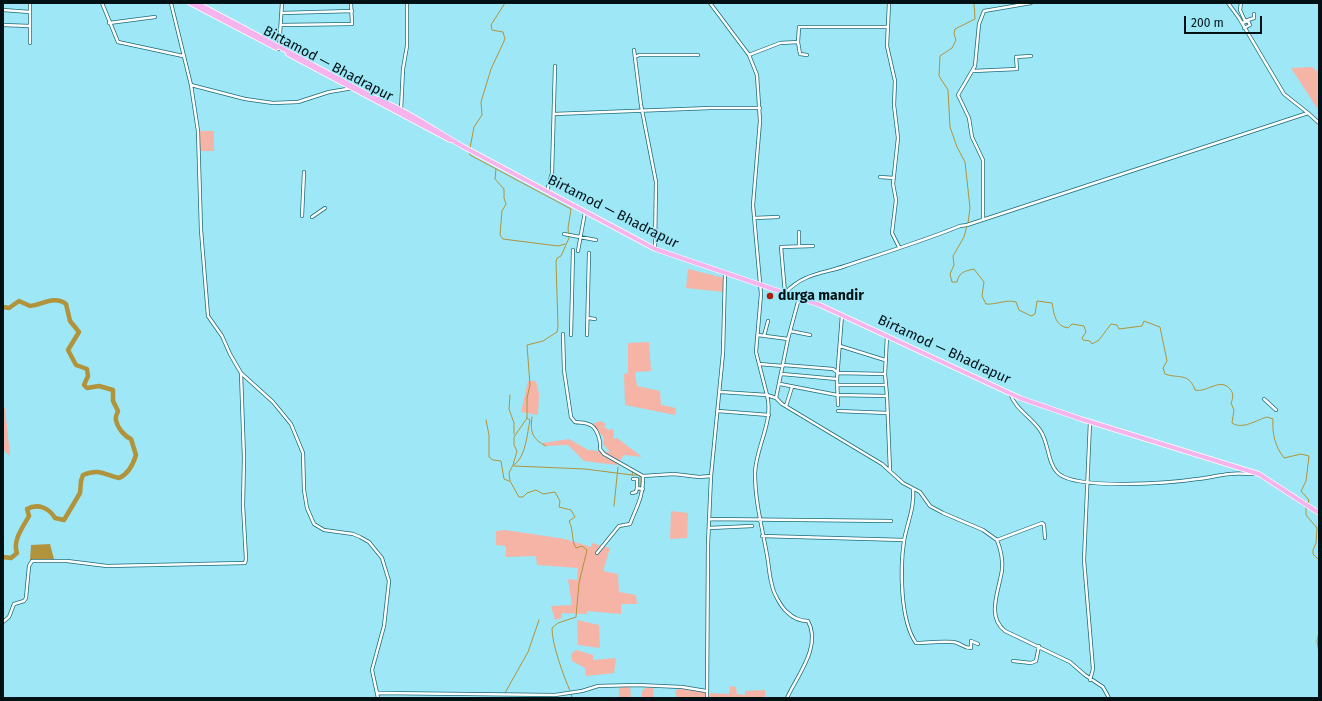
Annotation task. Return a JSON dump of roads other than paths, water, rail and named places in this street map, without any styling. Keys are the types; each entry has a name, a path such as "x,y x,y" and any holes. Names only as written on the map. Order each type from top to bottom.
{"main road":[{"name":"Birtamod — Bhadrapur","path":"190,3 279,48 443,137 456,142"},
{"name":"Birtamod — Bhadrapur","path":"197,3 240,28"},
{"name":"Birtamod — Bhadrapur","path":"354,88 401,110 470,150 655,249 800,298 842,315 1009,392 1090,422 1259,474 1319,513"}],"street":[{"path":"30,3 30,42"},
{"path":"102,3 117,41 120,43 184,56"},
{"path":"171,3 191,85 198,131 206,305 208,316 222,336 230,354 241,372 273,402 291,424 302,453 304,490 307,508 314,524 324,530 360,536 369,542 382,558 389,581 384,626 372,670 378,698"},
{"path":"279,48 282,3"},
{"path":"281,25 352,24 351,3"},
{"path":"401,110 403,69 407,46 407,3"},
{"path":"710,3 749,55 756,68 760,108 753,205 760,285 756,352 770,405 769,415 755,471 756,495 772,587 786,611 800,621 808,621 811,626 810,652 787,698"},
{"path":"889,3 887,46 894,81 894,105 898,138 894,178 896,200 892,233 899,247"},
{"path":"983,219 983,160 972,137 969,118 958,95 975,66 979,24 984,11 1031,3"},
{"path":"1228,3 1242,23 1284,94 1319,123"},
{"path":"1241,3 1241,12 1245,21 1248,21 1250,25 1244,28"},
{"path":"3,10 30,12"},
{"path":"282,13 352,11"},
{"path":"1242,23 1254,18 1254,14"},
{"path":"109,23 156,17"},
{"path":"3,25 30,26"},
{"path":"807,55 800,54 798,42 799,27 888,27"},
{"path":"749,55 780,43 798,42"},
{"path":"634,50 642,111 656,182 655,249"},
{"path":"634,57 639,55 698,55"},
{"path":"973,70 1017,69 1016,57 1031,56"},
{"path":"547,190 552,173 555,66"},
{"path":"191,85 245,99 280,103 298,102 329,92 354,88"},
{"path":"554,114 711,108 760,108"},
{"path":"785,293 800,280 1308,114"},
{"path":"302,216 304,172"},
{"path":"880,177 894,178"},
{"path":"312,217 325,208"},
{"path":"578,251 585,211"},
{"path":"754,218 778,217"},
{"path":"798,246 799,232"},
{"path":"564,234 596,240"},
{"path":"785,293 781,248 814,246"},
{"path":"571,335 573,250"},
{"path":"587,335 589,252"},
{"path":"707,698 709,519 711,476 721,392 725,273"},
{"path":"776,398 788,339 800,298"},
{"path":"838,405 836,395 842,315"},
{"path":"588,318 595,319"},
{"path":"764,336 768,321"},
{"path":"790,331 810,335"},
{"path":"563,334 564,370 571,417 575,422 589,424 593,427 601,442 600,449 604,454 643,476 674,474 699,477 711,476"},
{"path":"758,335 788,339"},
{"path":"887,336 884,374 887,396 890,471"},
{"path":"840,346 885,360"},
{"path":"759,364 833,369 838,374 884,374"},
{"path":"3,622 9,617 14,604 24,601 26,598 29,566 32,561 67,561 107,566 245,564 243,505 244,458 241,372"},
{"path":"782,374 837,379"},
{"path":"780,384 836,395 887,396"},
{"path":"837,385 885,385"},
{"path":"786,406 792,387"},
{"path":"721,392 767,395 776,398 786,406 855,446 890,471 903,483 920,492 930,506 983,530 997,540 1002,560 995,606 995,616 999,627 1070,662 1090,680 1103,687 1109,698"},
{"path":"1009,392 1012,402 1041,431 1047,444 1050,457 1058,473 1066,478 1088,482 1147,484 1231,474 1259,474"},
{"path":"1264,399 1276,410"},
{"path":"718,411 769,415"},
{"path":"838,411 888,413"},
{"path":"1090,422 1084,560 1093,669 1090,680"},
{"path":"597,553 619,526 630,524 639,507 643,489 643,476"},
{"path":"632,493 636,492 637,488 637,480 633,479"},
{"path":"637,488 643,489"},
{"path":"912,489 913,496 910,522 904,540 903,579 908,628 916,643 939,643 942,641 957,642 961,646 971,648 971,641 978,644"},
{"path":"709,519 759,518 891,521"},
{"path":"997,540 1042,523 1044,525 1045,538"},
{"path":"709,528 752,526"},
{"path":"762,536 904,540"},
{"path":"1013,661 1031,663 1036,661 1039,646"},
{"path":"378,693 555,695 573,691 582,691 598,686 636,685 682,687 706,691"}],"waterway":[{"path":"470,148 474,127 482,115 481,102 491,69 505,39 503,32 492,30 491,25 505,3"},
{"path":"968,223 970,208 965,162 957,147 950,127 948,90 939,76 940,56 952,48 956,40 954,34 955,29 975,19 974,3"},
{"path":"469,151 470,155 571,209 568,228 569,238 561,256 557,258 556,262 557,332 543,341 527,345 530,385 527,398 527,418 514,437 514,445 517,451 509,473 510,481 519,497 523,497 527,493 536,490 543,494 555,492 560,501 559,507 571,510 575,517 569,521 576,548 582,546 587,550 579,583 576,617 558,623 552,628 556,651 570,691"},
{"path":"496,169 495,179 504,189 506,204 502,211 500,235 503,239 558,246 565,244"},
{"path":"967,226 964,237 953,256 954,265 950,274 952,282 957,282 959,276 963,272 974,269 984,282 982,296 986,304 1008,301 1016,302 1019,310 1031,316 1035,314 1037,301 1052,303 1056,319 1060,325 1068,328 1072,324 1084,326 1086,332 1082,338 1083,340 1090,341 1092,344 1099,340 1111,324 1117,325 1119,329 1142,326 1144,321 1160,327 1167,361 1163,368 1165,374 1186,378 1193,384 1195,390 1218,385 1226,386 1233,394 1231,403 1234,410 1232,423 1236,425 1245,425 1267,417 1273,419 1275,440 1278,449 1284,458 1301,454 1309,456 1306,481 1301,491 1309,500 1308,503"},
{"path":"3,307 9,308 19,301 30,306 52,300 62,301 66,304 70,321 79,332 68,350 76,365 87,369 88,376 84,385 87,388 99,386 113,390 113,401 118,411 116,418 117,423 123,434 131,439 136,455 130,469 119,478 98,472 83,475 80,493 64,520 55,518 53,514 43,508 35,506 27,509 29,516 17,538 17,553 11,558 3,557"},
{"path":"510,395 509,409 514,423 514,434"},
{"path":"532,417 531,427 533,434 538,441 546,446"},
{"path":"514,465 524,451 530,420 527,418"},
{"path":"486,420 489,435 489,457 493,460 501,461 504,479 509,481"},
{"path":"514,466 585,469 632,475"},
{"path":"614,506 618,467"},
{"path":"633,471 632,475 640,475 640,492"},
{"path":"1306,506 1306,515 1317,528 1316,543 1313,554 1319,560"},
{"path":"505,693 528,652 539,620"},
{"path":"1319,632 1317,641 1319,653"},
{"path":"571,694 572,698"}],"place":[{"name":"durga mandir","path":"770,296"}]}
